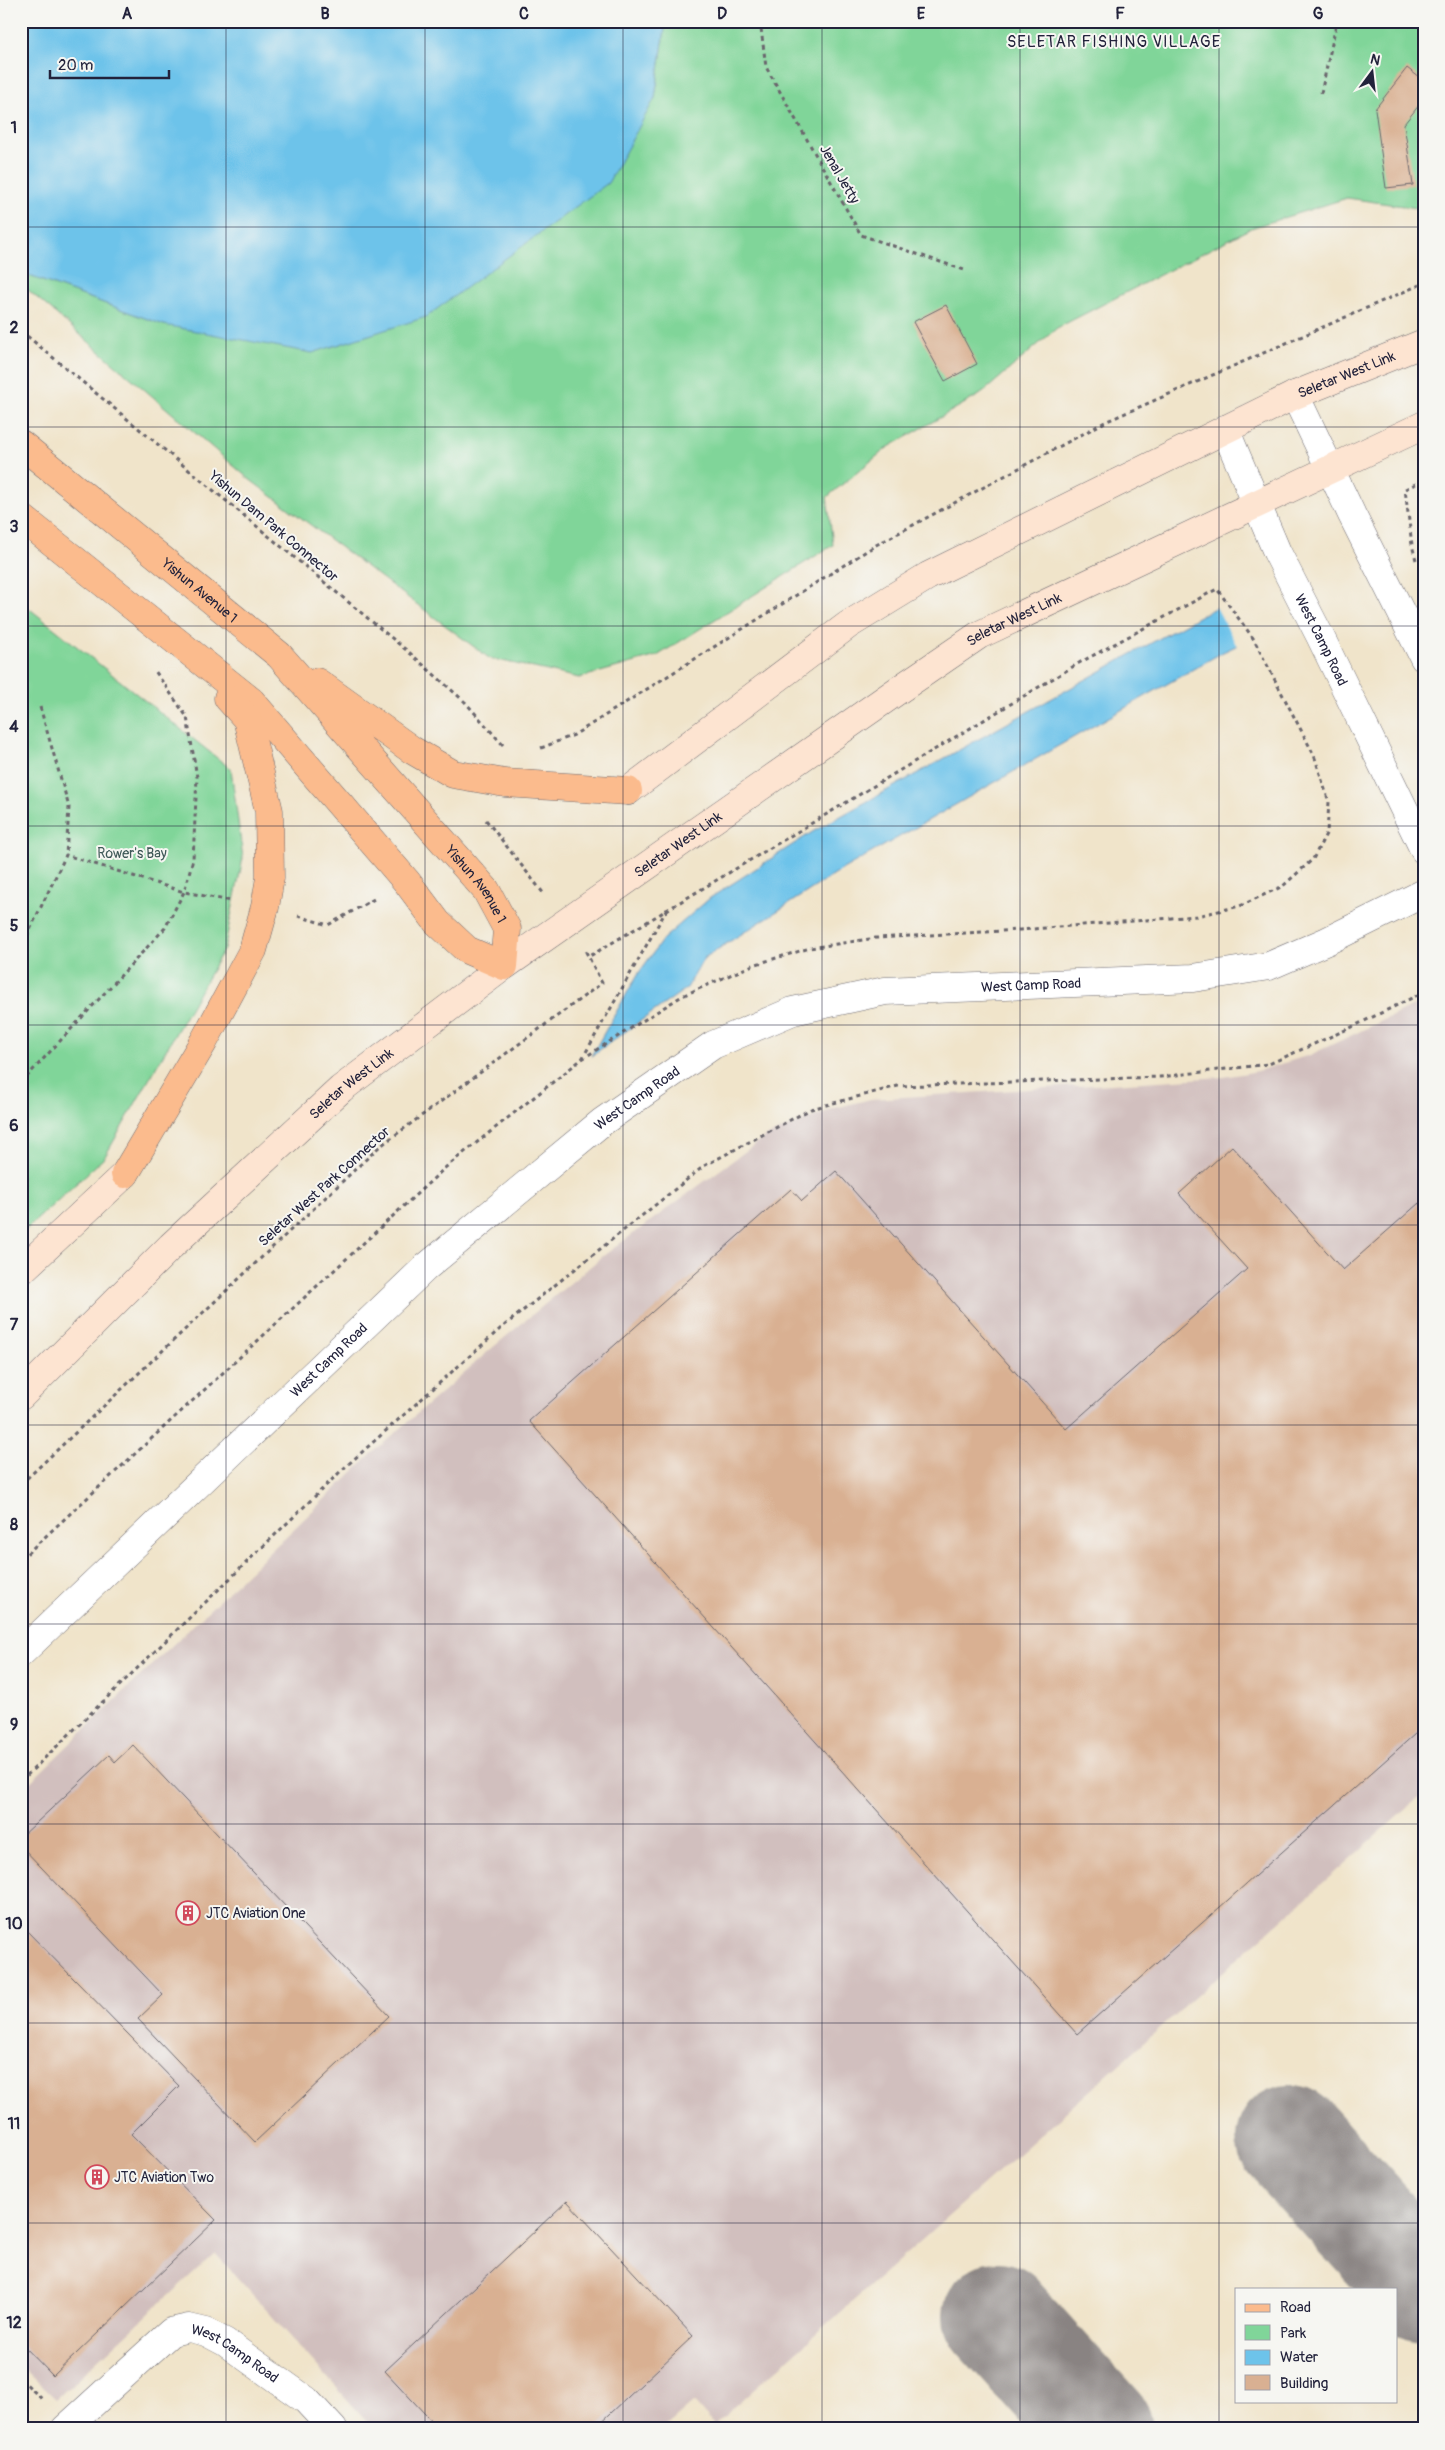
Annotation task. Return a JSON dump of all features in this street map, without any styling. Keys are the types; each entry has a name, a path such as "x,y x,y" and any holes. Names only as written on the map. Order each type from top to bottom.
{"main road":[{"name":"Seletar West Link","path":"279,655 412,750 452,774 505,783 628,791 848,625 928,576 1295,395 1424,343"},
{"name":"Seletar West Link","path":"21,1396 171,1246 341,1089 504,966 979,635 1424,425"},
{"name":"Yishun Avenue 1","path":"21,444 279,655 486,890 506,930 504,966"},
{"path":"21,517 251,701 407,882 437,922 467,950 504,966"},
{"path":"21,1271 126,1174 204,1041 253,950 265,907 270,878 269,811 247,719 181,645"}],"street":[{"path":"1295,395 1360,532 1424,658"},
{"name":"West Camp Road","path":"1225,429 1287,571 1424,850"},
{"name":"West Camp Road","path":"21,1653 425,1268 602,1122 713,1046 793,1011 885,991 1193,978 1269,966 1327,941 1424,893"},
{"name":"West Camp Road","path":"65,2429 171,2332 189,2328 206,2332 225,2342 306,2400 333,2429"}],"path":[{"name":"Jenal Jetty","path":"760,21 766,67 861,235 968,272"},
{"path":"1321,93 1337,21"},
{"path":"536,749 545,748 574,735 876,545 1105,422 1323,325 1424,283"},
{"name":"Yishun Dam Park Connector","path":"21,332 411,654 465,702 504,746 512,748"},
{"path":"1419,569 1412,545 1405,489 1424,480"},
{"path":"21,1559 446,1167 582,1059 682,996 754,965 810,948 876,938 1020,930 1197,916 1240,906 1283,886 1313,859 1327,832 1328,802 1314,754 1253,638 1228,601 1217,589 1079,663 667,908 590,956"},
{"path":"21,1083 165,928 184,892 193,859 197,777 187,717 152,666"},
{"path":"21,942 26,938 66,855 69,807 40,707"},
{"name":"Seletar West Park Connector","path":"21,1484 379,1148 602,983 590,956 523,865 486,820 449,849"},
{"path":"66,855 184,892 265,907 328,925 407,882"},
{"path":"582,1059 667,908"},
{"path":"21,1781 343,1469 500,1330 704,1166 811,1109 898,1086 1160,1077 1270,1064 1424,992"}],"shaded area":[{"path":"1424,1001 1424,1793 714,2425 694,2402 663,2429 374,2429 215,2253 56,2399 21,2366 21,1791 377,1449 491,1349 603,1256 765,1137 835,1108 871,1099 1224,1077 1258,1071 1310,1055"}],"green space":[{"path":"666,21 1424,21 1424,209 1347,198 1251,228 1057,328 981,394 887,448 827,497 833,545 657,656 579,678 489,658 249,479 21,284 21,273 164,325 655,98"},
{"name":"Rower's Bay","path":"21,602 231,769 243,858 224,949 104,1158 21,1234"}],"water":[{"path":"21,21 666,21 655,98 608,183 426,317 312,353 164,325 21,273"},
{"path":"1424,504 1253,638 1223,652 843,869 704,958 687,988 591,1056 638,974 663,939 710,898 814,831 1205,613"}],"pier":[{"path":"1424,502 1424,560 1238,648 1215,605"}],"building":[{"path":"1407,68 1424,81 1424,99 1404,124 1413,185 1386,188 1375,109"},
{"path":"946,305 977,364 945,381 913,322"},
{"path":"1232,1146 1343,1270 1419,1203 1424,1208 1424,1726 1077,2034 529,1421 791,1189 802,1201 836,1171 1066,1429 1247,1269 1179,1194"},
{"name":"JTC Aviation One","path":"133,1745 389,2016 255,2142 138,2019 163,1995 21,1846 21,1837 109,1755 115,1762"},
{"name":"JTC Aviation Two","path":"21,1925 179,2086 131,2134 216,2220 53,2376 21,2343"},
{"path":"567,2201 693,2336 594,2429 439,2429 385,2371"}],"taxiway":[{"path":"1290,2139 1424,2287"},
{"path":"997,2316 1099,2429"}],"place":[{"name":"JTC Aviation One","path":"188,1913"},
{"name":"JTC Aviation Two","path":"97,2177"}],"district":[{"name":"SELETAR FISHING VILLAGE","path":"1114,41"}]}
